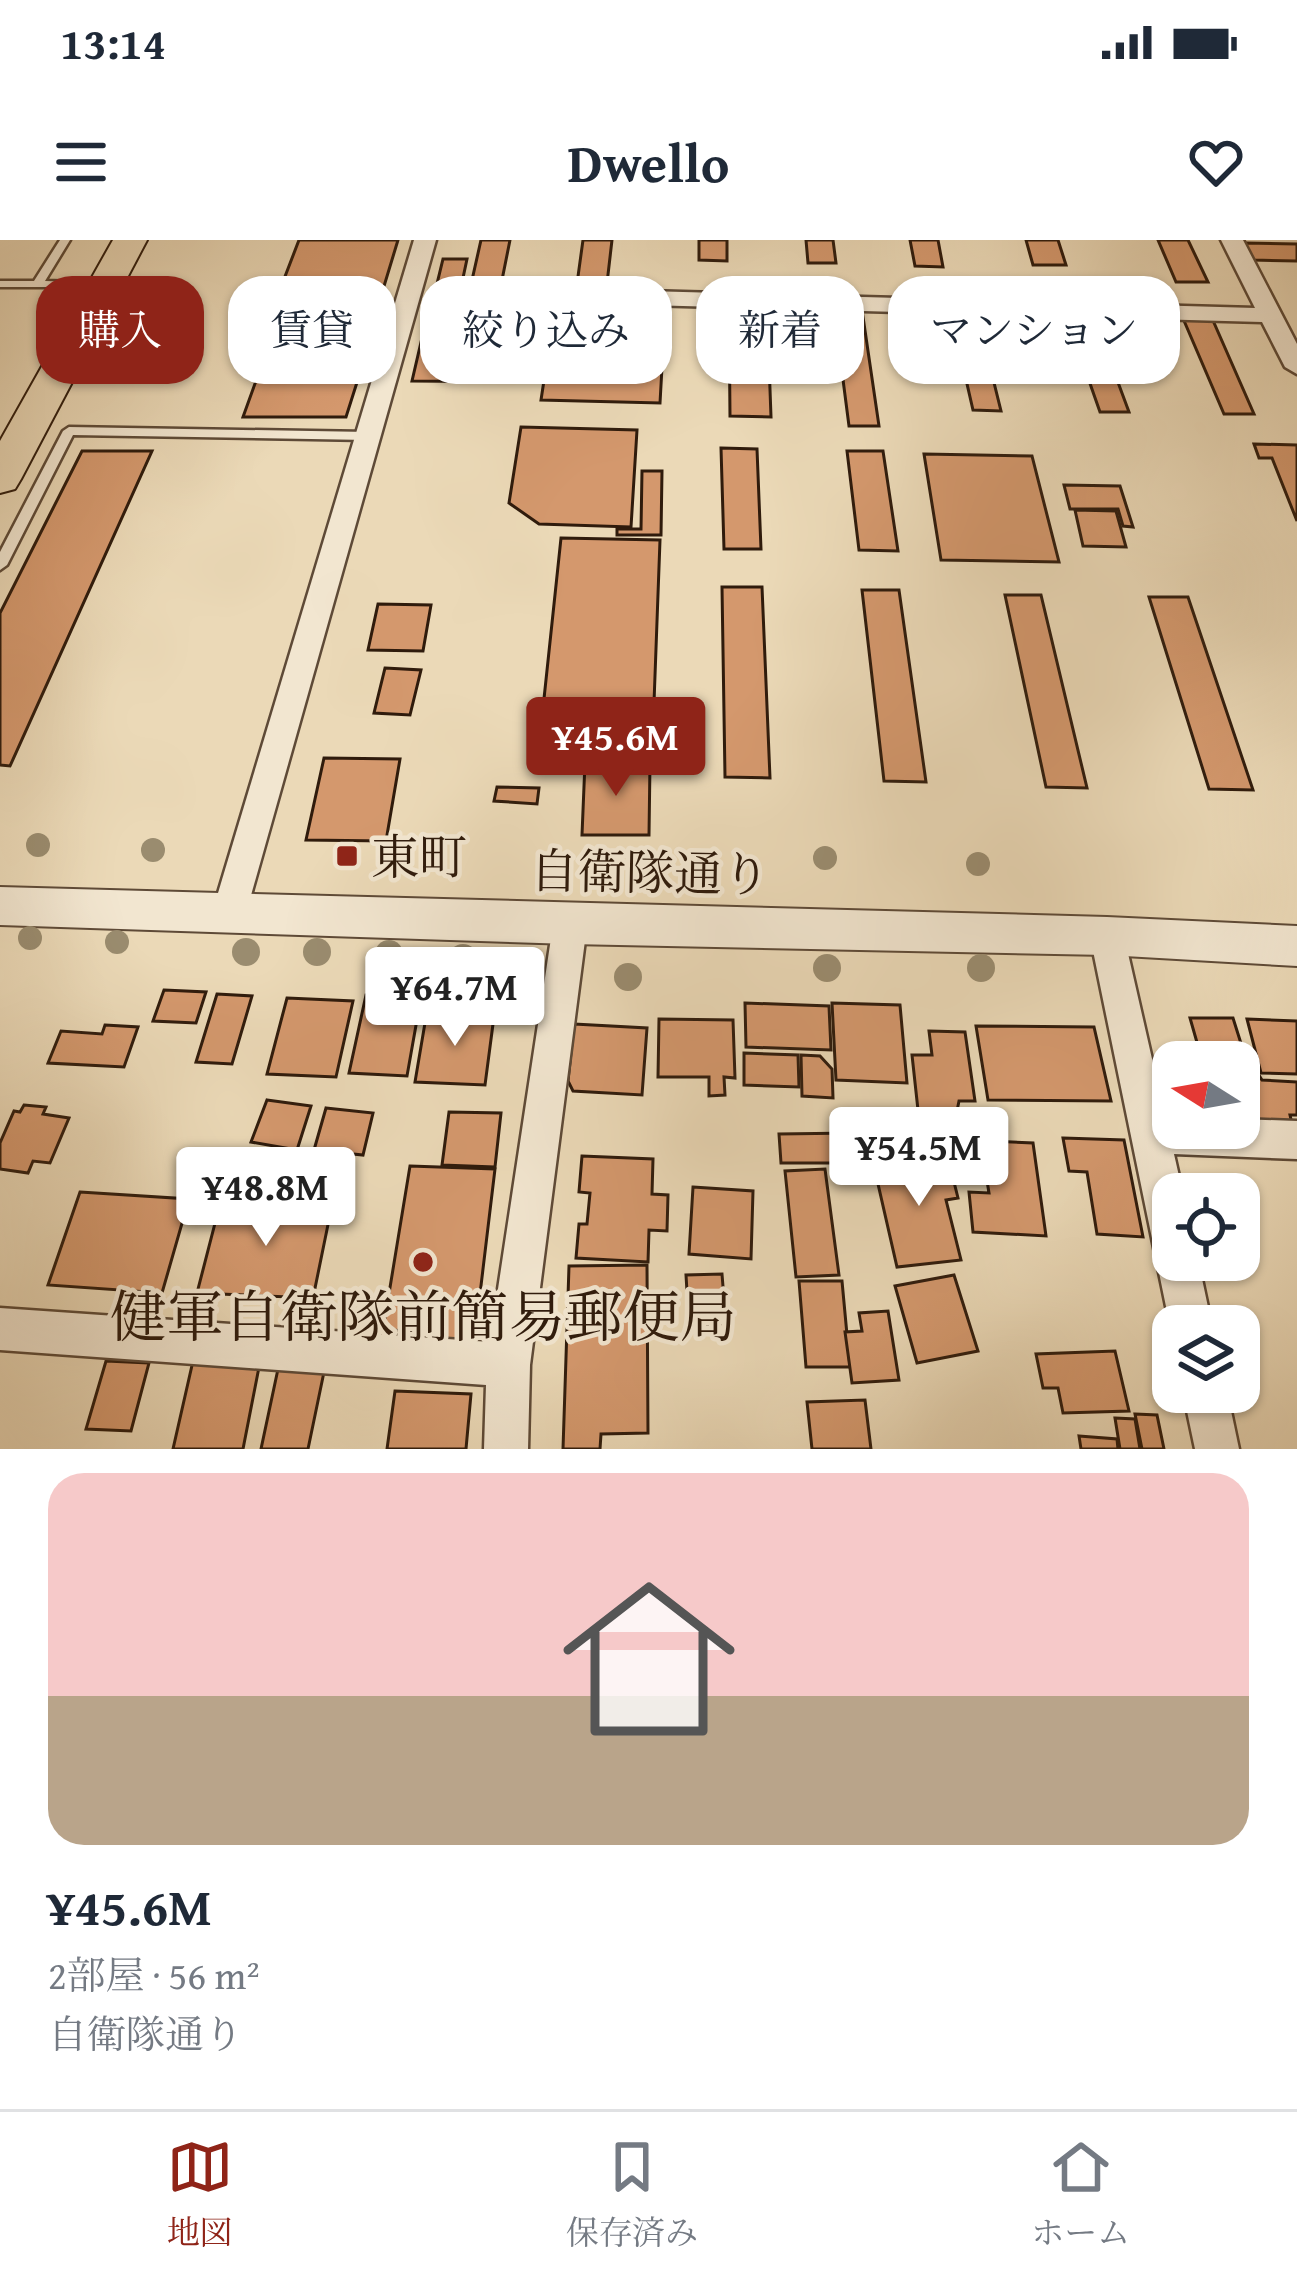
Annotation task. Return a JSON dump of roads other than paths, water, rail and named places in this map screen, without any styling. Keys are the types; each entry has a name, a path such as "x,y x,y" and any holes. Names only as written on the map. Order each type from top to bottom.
{"main road":[{"path":"84,276 104,240"},
{"path":"0,479 130,240"},
{"path":"0,425 36,361"}],"street":[{"path":"229,913 425,240"},
{"path":"1232,240 1297,367"},
{"path":"672,299 1272,315"},
{"name":"自衛隊通り","path":"0,906 570,926 1107,936 1297,946"},
{"path":"506,1449 508,1365 570,926"},
{"path":"1107,936 1158,1173"},
{"path":"1150,1134 1297,1140"},
{"path":"0,1329 508,1365"},
{"path":"1209,1413 1217,1449"}],"lane":[{"path":"43,276 65,240"},
{"path":"0,284 36,284"},
{"path":"0,565 70,430 368,436"}],"place":[{"name":"東町","path":"347,856"},
{"name":"健軍自衛隊前簡易郵便局","path":"423,1262"}]}
